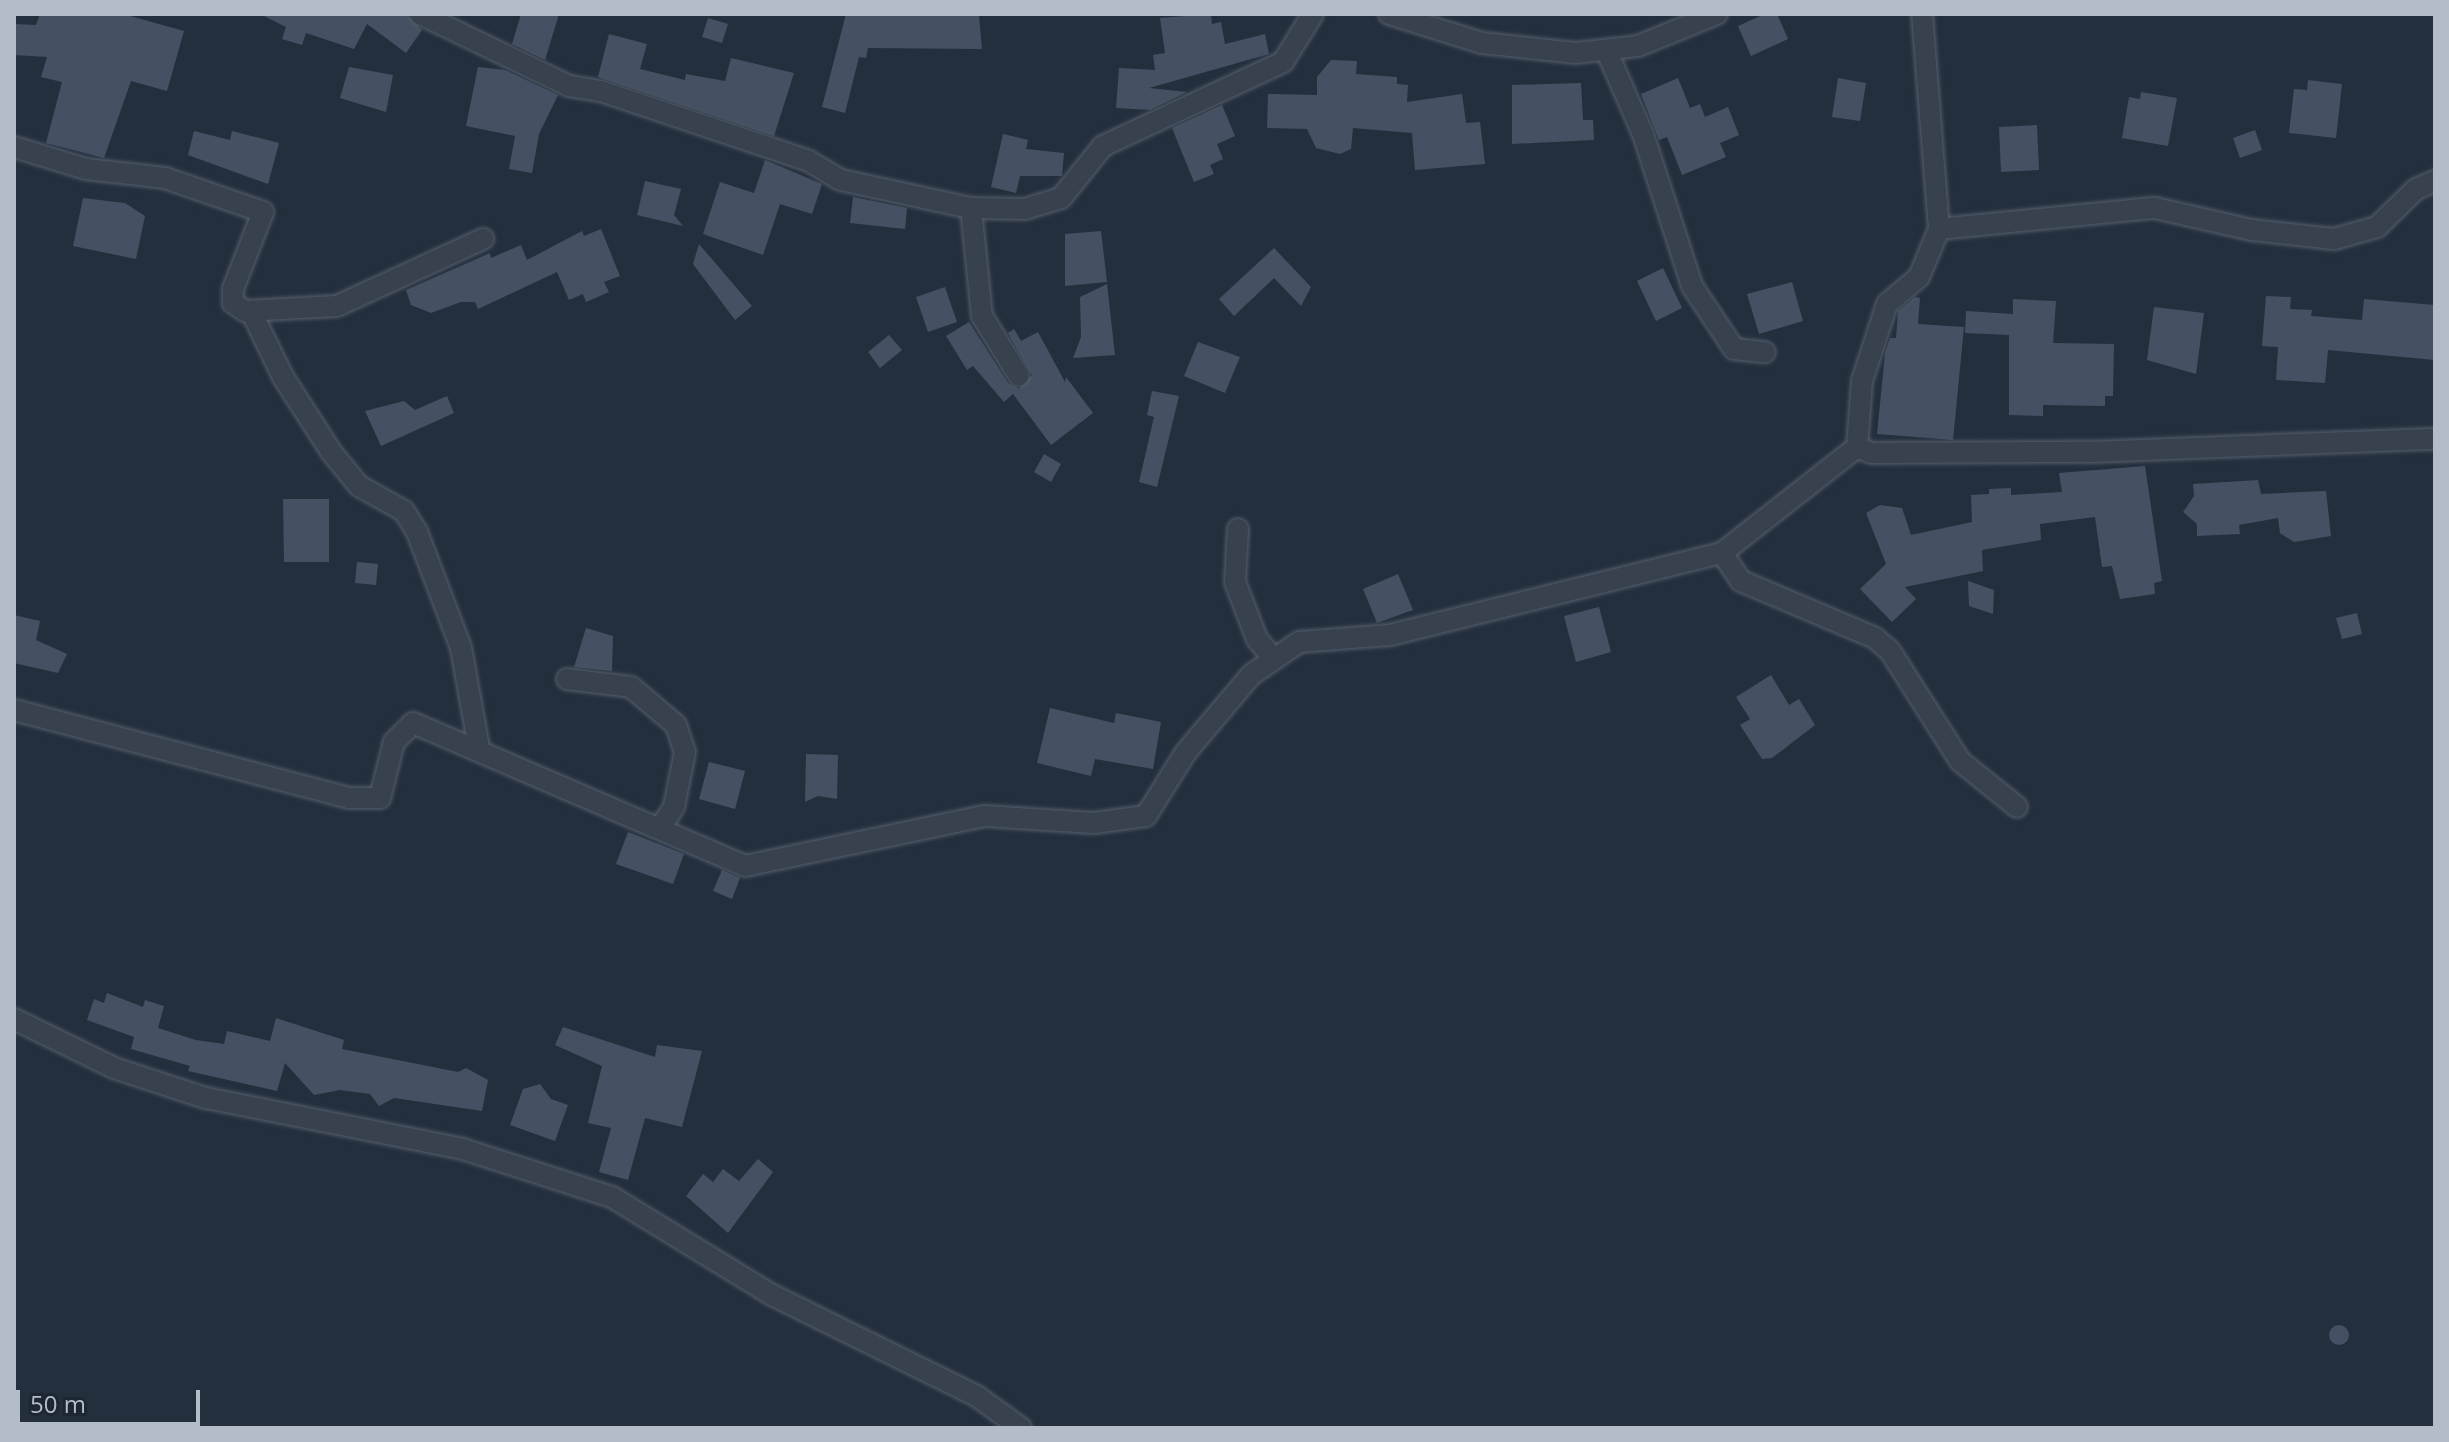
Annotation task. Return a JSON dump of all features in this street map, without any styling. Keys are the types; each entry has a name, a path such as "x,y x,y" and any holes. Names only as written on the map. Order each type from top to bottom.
{"street":[{"path":"420,14 569,86 601,91 809,161 841,180 971,208 1025,209 1061,198 1103,146 1283,62 1313,14"},
{"path":"1389,14 1482,43 1607,52 1717,14"},
{"path":"14,710 349,798 380,798 394,742 413,723 479,748 513,770 661,826 745,866 985,816 1094,823 1146,816 1186,752 1272,657 1299,642 1390,635 1722,553 1857,447 1862,381 1887,304 1919,277 1939,229 1922,14"},
{"path":"1607,52 1643,134 1692,286 1734,349 1765,352"},
{"path":"14,147 86,169 165,178 263,212 233,289 233,303 251,311 337,306 483,239"},
{"path":"1939,229 2155,208 2252,230 2334,239 2377,227 2416,189 2435,181"},
{"path":"971,208 982,316 1019,376"},
{"path":"251,311 283,377 332,453 359,486 404,511 417,532 461,648 479,748"},
{"path":"1857,447 1871,453 2091,452 2435,439"},
{"path":"1238,529 1235,582 1257,639 1272,657"},
{"path":"1722,553 1741,581 1875,638 1890,651 1960,761 2017,807"},
{"path":"567,679 631,687 676,725 685,752 674,807 661,826"},
{"path":"14,1019 114,1068 206,1098 463,1149 612,1197 772,1295 978,1397 1021,1428"}],"building":[{"path":"40,14 123,14 184,31 167,91 131,81 104,158 46,143 62,82 41,77 47,57 14,55 14,24 36,25"},
{"path":"260,14 406,14 422,30 406,53 367,24 354,49 306,33 302,45 282,39 286,27"},
{"path":"521,14 559,14 545,60 512,44"},
{"path":"846,14 979,16 982,49 868,48 866,58 859,57 845,113 822,107"},
{"path":"1211,14 1212,24 1221,22 1225,44 1265,34 1269,54 1149,88 1187,92 1150,110 1116,108 1119,68 1155,70 1153,55 1165,53 1160,18"},
{"path":"1765,14 1777,14 1788,39 1751,56 1738,26"},
{"path":"708,18 728,24 722,43 702,37"},
{"path":"609,34 647,44 640,69 685,80 686,74 725,81 731,58 794,73 774,136 598,77"},
{"path":"1331,60 1357,61 1356,74 1397,77 1397,84 1408,85 1407,102 1462,94 1466,123 1480,122 1485,164 1415,170 1412,133 1353,128 1351,149 1340,154 1316,148 1307,129 1267,128 1268,94 1317,95 1317,77"},
{"path":"349,67 393,75 386,112 340,98"},
{"path":"478,67 505,70 558,95 539,134 532,173 509,169 515,136 466,126"},
{"path":"1678,78 1690,108 1700,104 1705,117 1728,107 1739,135 1720,143 1726,157 1682,175 1667,137 1659,140 1641,94"},
{"path":"1838,78 1866,83 1860,121 1832,117"},
{"path":"2308,80 2342,84 2336,138 2289,133 2294,89 2307,90"},
{"path":"1581,83 1583,120 1593,120 1594,140 1512,144 1512,85"},
{"path":"2141,92 2177,98 2168,146 2122,138 2129,97 2140,99"},
{"path":"1222,105 1235,136 1217,144 1223,159 1210,165 1214,174 1194,182 1172,128"},
{"path":"2037,125 2039,170 2001,172 1999,127"},
{"path":"2255,130 2262,150 2240,158 2233,138"},
{"path":"194,131 230,140 232,131 279,143 268,184 188,155"},
{"path":"1003,134 1028,140 1026,149 1064,153 1062,176 1020,176 1016,193 991,187"},
{"path":"765,160 822,184 812,214 780,204 763,255 703,234 720,182 754,193"},
{"path":"645,181 681,189 674,215 683,226 637,215"},
{"path":"853,197 907,208 905,229 850,223"},
{"path":"83,198 125,203 145,216 136,259 73,246"},
{"path":"601,229 620,276 604,282 609,292 586,302 583,294 569,300 557,272 478,309 475,302 461,302 431,313 411,305 406,290 490,253 491,258 521,245 527,260 582,231 584,236"},
{"path":"1101,231 1107,282 1065,286 1065,234"},
{"path":"699,244 752,306 735,320 693,264"},
{"path":"1274,248 1311,287 1301,306 1274,278 1234,316 1219,299"},
{"path":"1663,268 1682,308 1656,321 1637,281"},
{"path":"1792,282 1803,321 1759,334 1747,294"},
{"path":"1107,284 1115,355 1073,358 1081,337 1080,297"},
{"path":"945,287 957,322 928,332 916,297"},
{"path":"2266,296 2291,297 2290,309 2312,310 2311,316 2362,320 2364,299 2435,305 2435,360 2328,350 2325,383 2276,380 2278,347 2262,346"},
{"path":"1915,297 1920,298 1918,324 1964,327 1953,440 1877,434 1885,353 1890,338 1896,338 1898,311"},
{"path":"2013,299 2056,301 2053,343 2114,344 2113,396 2105,396 2105,406 2043,405 2043,416 2009,415 2009,335 1965,333 1966,311 2013,314"},
{"path":"2154,307 2204,313 2196,374 2147,360"},
{"path":"969,322 1008,383 1019,389 1032,375 1008,333 1014,329 1021,341 1038,332 1065,382 1066,377 1093,413 1051,445 1013,394 1004,402 973,366 967,370 946,336"},
{"path":"889,335 902,350 880,368 868,352"},
{"path":"1198,342 1240,357 1225,393 1184,376"},
{"path":"1152,391 1179,396 1157,487 1139,482 1154,417 1147,415"},
{"path":"447,396 454,413 381,446 365,411 404,401 415,410"},
{"path":"1044,454 1061,464 1051,482 1034,472"},
{"path":"2145,466 2162,581 2154,583 2155,594 2120,599 2112,566 2102,567 2095,517 2040,524 2041,540 1982,550 1983,571 1905,587 1916,599 1892,622 1860,589 1886,564 1866,513 1880,505 1902,508 1911,535 1972,522 1971,495 1989,494 1989,489 2011,488 2011,495 2062,492 2059,473"},
{"path":"2258,480 2261,494 2326,491 2331,536 2294,542 2280,533 2278,518 2239,525 2240,534 2197,536 2197,524 2183,512 2194,496 2193,484"},
{"path":"283,499 329,499 329,562 284,562"},
{"path":"357,562 378,564 376,585 355,583"},
{"path":"1398,574 1413,610 1377,623 1363,589"},
{"path":"1968,581 1994,590 1993,614 1969,606"},
{"path":"1599,607 1611,652 1576,662 1564,616"},
{"path":"2357,613 2362,634 2342,639 2336,618"},
{"path":"14,615 40,621 36,640 67,654 58,673 14,663"},
{"path":"586,628 613,636 612,671 574,667"},
{"path":"1771,675 1789,705 1799,699 1815,725 1772,758 1762,759 1740,725 1750,719 1736,697"},
{"path":"1050,708 1114,723 1116,713 1161,722 1153,769 1095,759 1091,776 1037,763"},
{"path":"806,754 838,755 837,799 818,796 805,802"},
{"path":"709,762 745,771 735,809 699,799"},
{"path":"628,832 684,854 673,884 616,864"},
{"path":"722,870 740,878 732,899 713,891"},
{"path":"107,993 143,1007 145,1000 164,1006 158,1028 196,1040 224,1044 227,1031 270,1041 276,1018 344,1040 342,1049 458,1072 466,1068 488,1080 482,1111 394,1098 379,1106 370,1094 340,1090 314,1095 285,1063 277,1091 188,1071 190,1066 131,1049 134,1037 87,1020 94,999 104,1003"},
{"path":"563,1027 655,1057 657,1045 702,1051 682,1127 645,1118 628,1180 599,1172 611,1128 588,1123 602,1066 555,1045"},
{"path":"540,1084 551,1099 568,1105 555,1141 510,1125 523,1089"},
{"path":"758,1159 773,1172 728,1233 686,1196 703,1174 713,1182 723,1169 739,1181"},
{"path":"2339,1325 2346,1328 2349,1335 2346,1342 2339,1345 2332,1342 2329,1335 2332,1328"}]}
